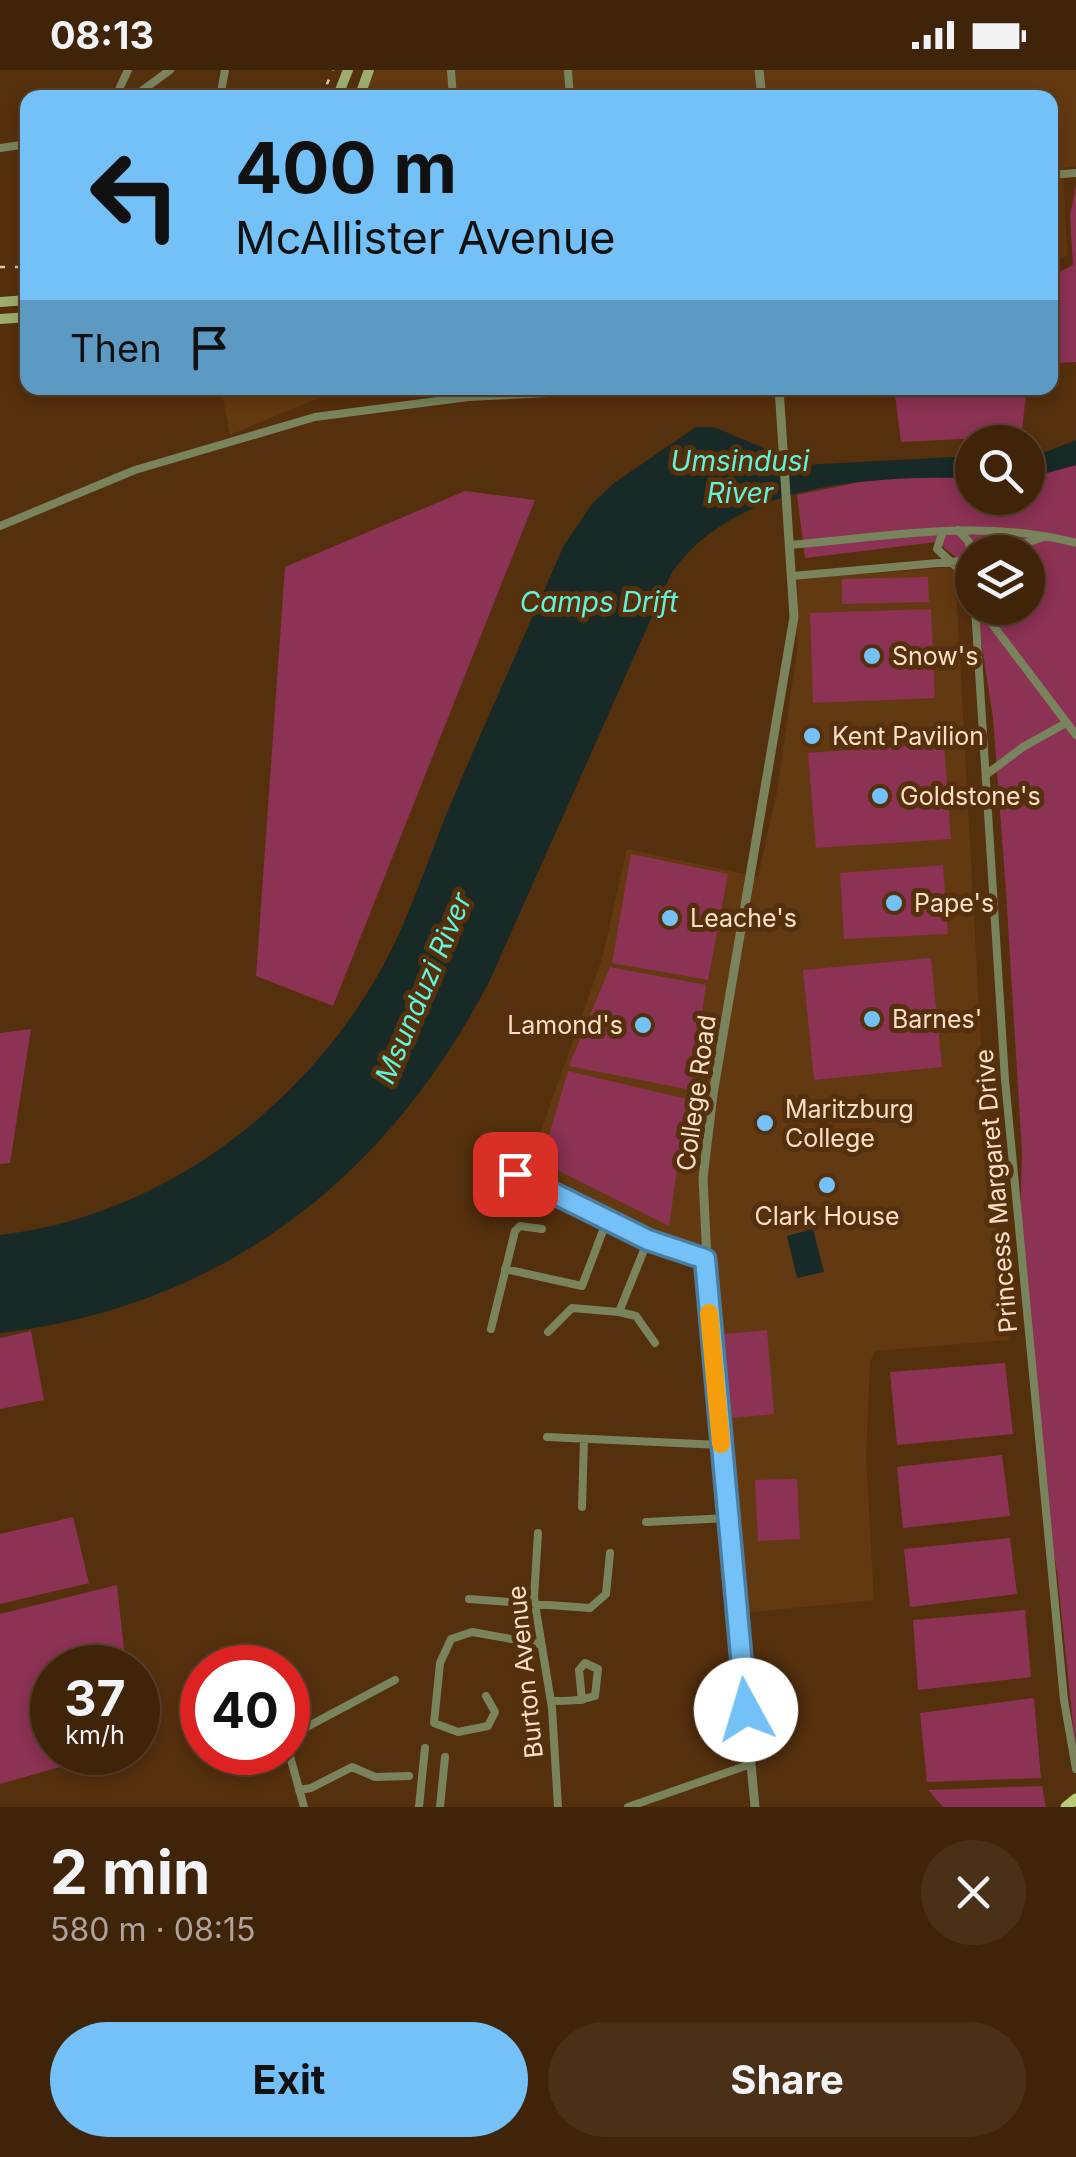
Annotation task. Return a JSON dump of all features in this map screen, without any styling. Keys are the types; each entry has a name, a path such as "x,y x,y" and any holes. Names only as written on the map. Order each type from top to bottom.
{"main road":[{"path":"1066,1807 1076,1798"}],"street":[{"path":"143,90 170,70"},
{"path":"0,526 135,470 315,417 450,395"},
{"name":"College Road","path":"755,1807 705,1259 703,1178 710,1108 794,617 780,395"},
{"path":"790,546 958,530 1048,536 1076,543"},
{"path":"958,530 963,535"},
{"path":"943,532 937,549 955,569"},
{"path":"792,576 955,563"},
{"name":"Princess Margaret Drive","path":"978,625 1006,1080 1064,1700 1076,1768"},
{"path":"990,625 1076,734"},
{"path":"988,774 1023,747 1066,723"},
{"path":"515,1174 648,1240 705,1259"},
{"path":"505,1270 582,1286 607,1220"},
{"path":"491,1329 518,1227 542,1229"},
{"path":"619,1312 648,1240"},
{"path":"548,1332 572,1308 619,1312 636,1316 654,1343"},
{"path":"547,1437 721,1444"},
{"path":"582,1507 584,1439"},
{"path":"646,1522 729,1518"},
{"name":"Burton Avenue","path":"538,1534 535,1604 551,1702 558,1807"},
{"path":"468,1598 585,1609 599,1604 606,1594 610,1553"},
{"path":"486,1696 495,1712 488,1726 458,1732 434,1723 440,1663 450,1639 472,1632 539,1644"},
{"path":"551,1702 582,1700 594,1696 598,1670 585,1664 579,1670 582,1700"},
{"path":"310,1725 395,1680"},
{"path":"419,1807 426,1748"},
{"path":"440,1807 445,1757"},
{"path":"628,1807 752,1764"},
{"path":"299,1790 312,1788 352,1767 375,1777 409,1776"},
{"path":"295,1775 304,1807"}],"shaded area":[{"path":"376,70 1076,70 1076,166 1063,168 1067,255 1058,259 1058,90 366,90"},
{"path":"1076,185 1076,362 1058,363 1058,273 1073,265 1070,216"},
{"path":"222,395 326,395 230,435"},
{"path":"895,395 1026,395 1022,425 955,425 955,439 901,442"},
{"path":"1076,465 1076,1752 1057,1571 1038,1466 1036,1365 1019,1257 1022,1153 1006,891 993,718 979,625 1045,625 1045,535 955,535 955,557 937,542 805,558 797,495 889,476 955,478 955,515 1045,515 1045,473"},
{"path":"465,491 535,500 333,1006 256,976 285,567"},
{"name":"Maritzburg College","path":"955,567 955,625 958,625 983,1082 1009,1340 875,1351 870,1362 866,1457 874,1600 743,1613 710,1262 529,1164 602,959 627,849 758,877 777,792 797,651 798,579"},
{"path":"928,577 929,602 842,604 842,579"},
{"name":"Snow's","path":"931,609 935,698 813,703 810,613"},
{"name":"Goldstone's","path":"944,743 951,839 816,848 808,753"},
{"name":"Leache's","path":"631,854 728,874 708,980 612,963"},
{"name":"Pape's","path":"943,865 948,934 844,939 840,873"},
{"name":"Barnes'","path":"931,958 942,1067 814,1080 803,970"},
{"name":"Lamond's","path":"610,967 706,985 691,1090 569,1066"},
{"path":"31,1029 10,1163 0,1164 0,1033"},
{"path":"568,1071 687,1099 669,1226 541,1162"},
{"path":"767,1330 774,1414 732,1418 724,1334"},
{"path":"31,1331 44,1400 0,1409 0,1338"},
{"path":"1005,1363 1013,1434 897,1445 890,1372"},
{"path":"1002,1455 1010,1516 903,1528 897,1467"},
{"path":"797,1479 800,1539 758,1541 755,1480"},
{"path":"73,1517 89,1583 0,1604 0,1534"},
{"path":"1010,1538 1017,1594 910,1607 904,1549"},
{"path":"117,1585 124,1645 30,1645 32,1775 0,1784 0,1614"},
{"path":"1025,1610 1031,1677 918,1690 913,1620"},
{"path":"1034,1698 1041,1778 927,1782 920,1713"},
{"path":"1042,1786 1046,1807 943,1807 928,1790"}],"water":[{"name":"Camps Drift","path":"696,427 714,427 803,465 955,457 955,478 849,483 768,503 731,520 698,543 671,574 489,982 448,1053 401,1116 348,1173 290,1221 226,1262 156,1294 81,1318 0,1333 0,1235 58,1224 115,1206 168,1181 219,1150 265,1113 308,1071 346,1025 399,935 449,808 564,545 592,504 614,483"},
{"path":"1076,440 1076,465 1045,473 1045,452"},
{"path":"813,1229 824,1272 797,1278 787,1236"}],"railway":[{"path":"324,90 333,70"},
{"path":"0,267 20,267"}],"slow traffic":[{"path":"709,1313 721,1444"}],"place":[{"name":"Snow's","path":"872,656"},
{"name":"Kent Pavilion","path":"812,736"},
{"name":"Goldstone's","path":"880,796"},
{"name":"Pape's","path":"894,903"},
{"name":"Leache's","path":"670,918"},
{"name":"Barnes'","path":"872,1019"},
{"name":"Lamond's","path":"643,1025"},
{"name":"Maritzburg College","path":"765,1123"},
{"name":"Clark House","path":"827,1185"}],"route":[{"path":"515,1174 648,1240 705,1259 746,1710"}],"water label":[{"name":"Umsindusi River","path":"740,477"},
{"name":"Msunduzi River","path":"423,988"}]}
